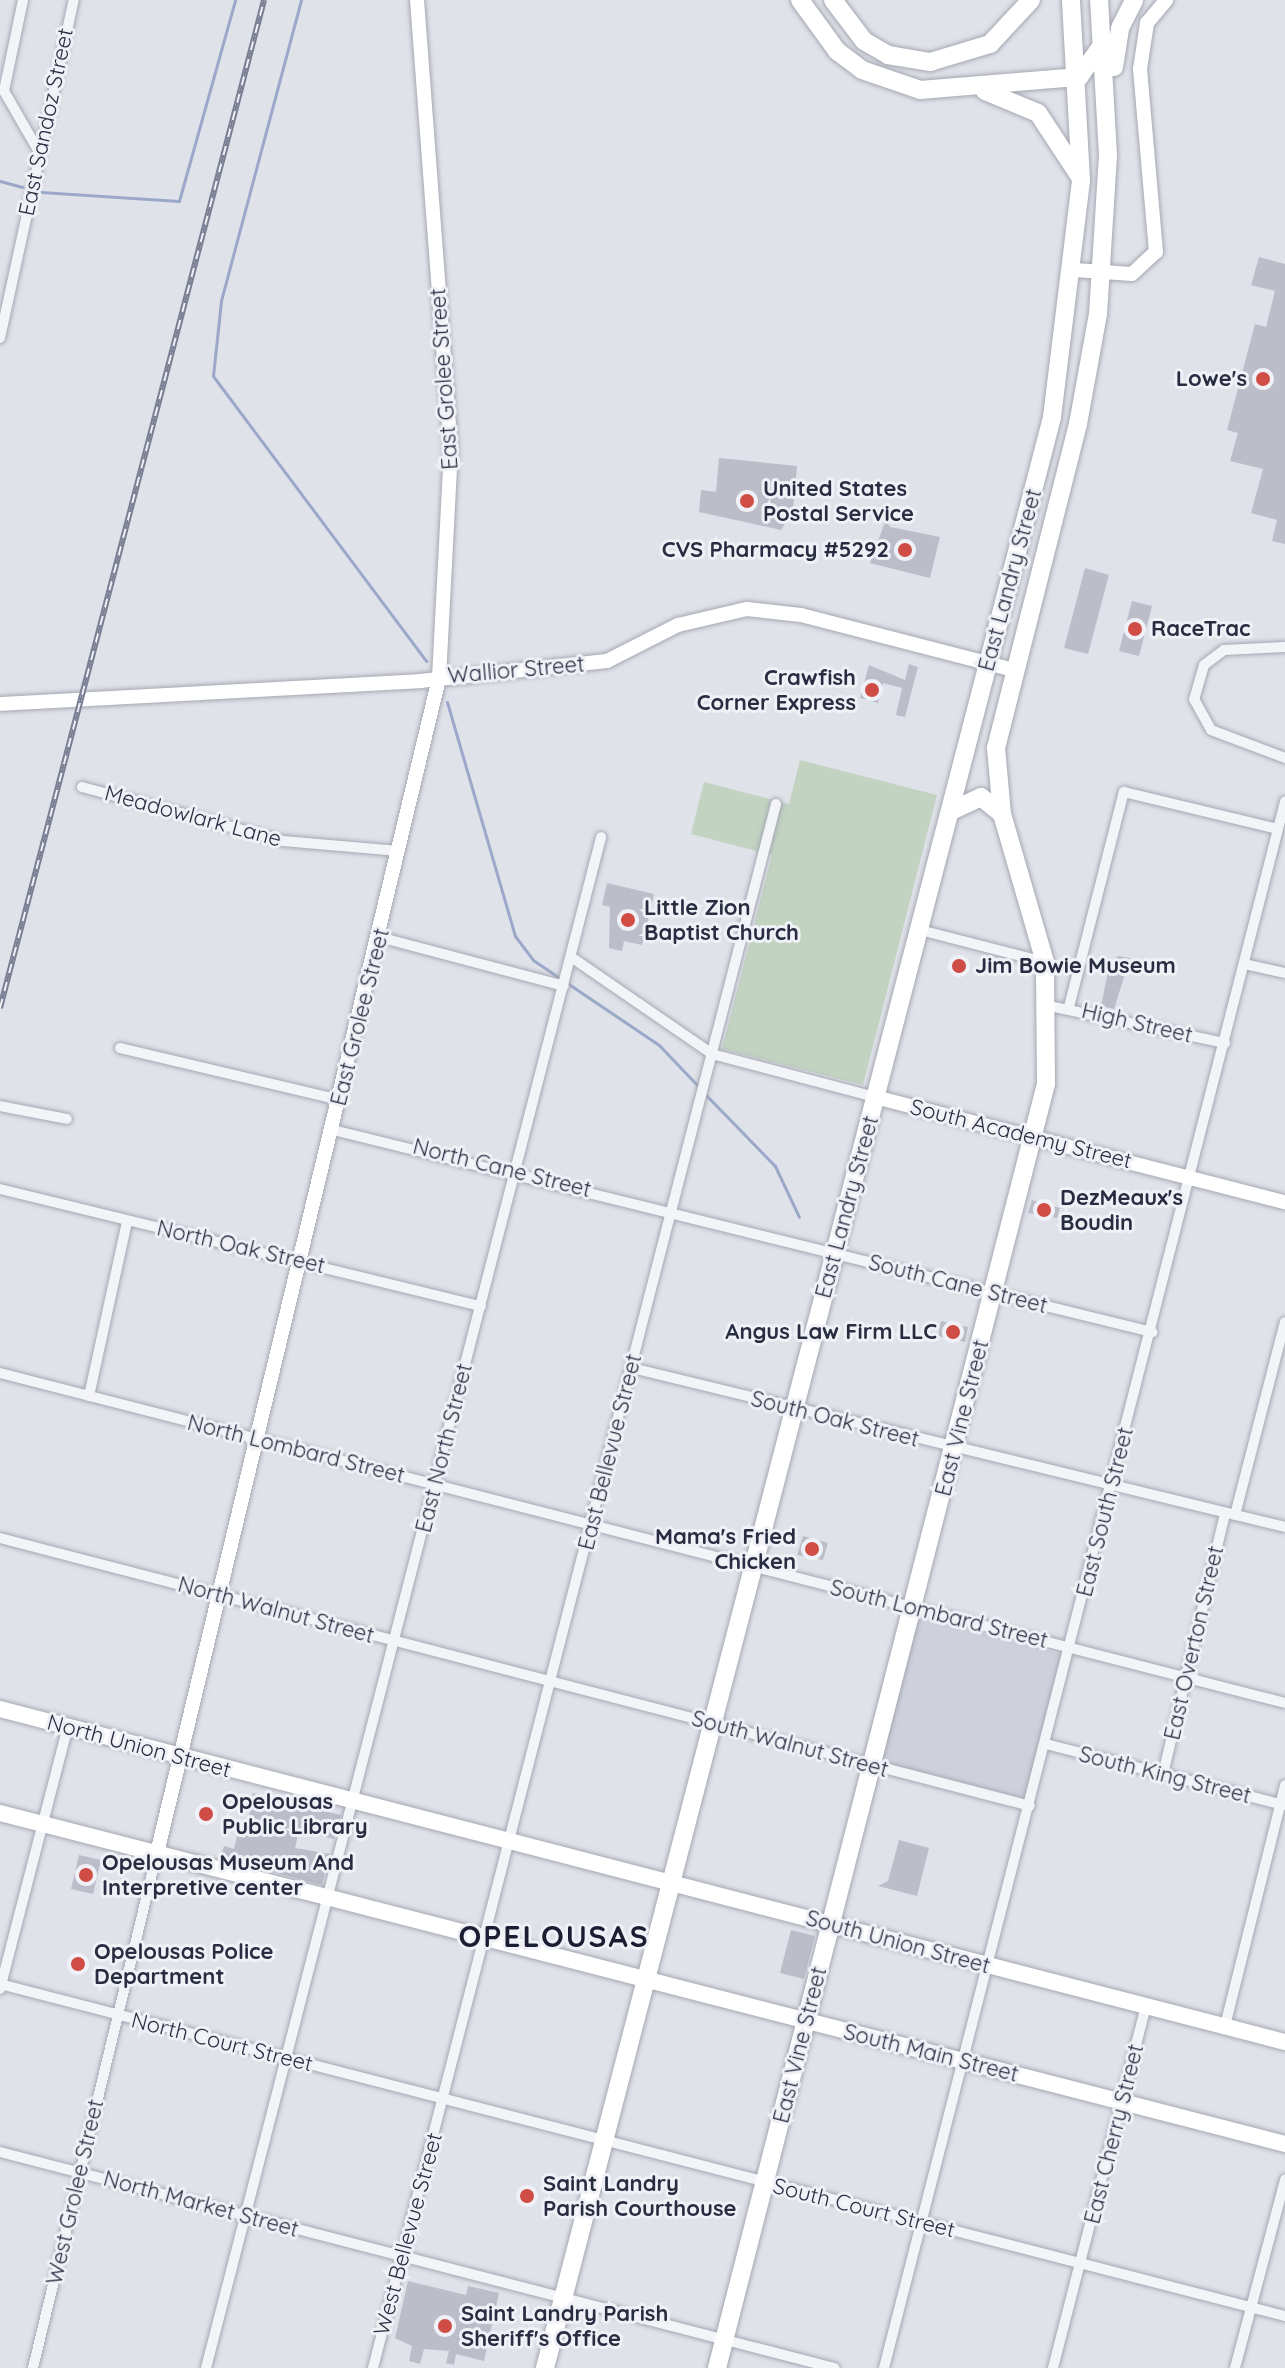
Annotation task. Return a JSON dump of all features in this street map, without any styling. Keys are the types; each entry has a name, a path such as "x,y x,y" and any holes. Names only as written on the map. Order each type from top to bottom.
{"highway":[{"path":"800,0 837,51 862,70 920,90 970,89 1079,77 1104,41"},
{"path":"833,0 864,41 888,55 930,62 990,44 1031,0"},
{"name":"East Landry Street","path":"545,2368 1052,417 1075,270 1081,180 1079,77 1071,0"},
{"path":"1099,0 1108,122"},
{"path":"1108,122 1116,47 1134,0"},
{"path":"970,89 1038,113 1081,180"},
{"name":"East Vine Street","path":"717,2368 1034,1138 1048,1061 1049,1006 1045,962 1002,814 996,748 1078,424 1102,273 1108,122"},
{"path":"951,811 981,797 1002,814"}],"main road":[{"name":"North Union Street","path":"0,1709 510,1842"},
{"name":"South Main Street","path":"0,1813 1285,2144"},
{"name":"South Union Street","path":"510,1842 1285,2042"}],"street":[{"path":"23,0 4,91 38,150"},
{"name":"East Sandoz Street","path":"0,338 38,150 74,0"},
{"name":"East Grolee Street","path":"118,2016 259,1439 439,678 451,452 417,0"},
{"path":"1075,270 1102,273 1143,270 1156,252 1140,69 1147,23 1166,0"},
{"name":"Wallior Street","path":"0,704 439,678 607,661 678,625 747,609 801,615 1014,670"},
{"path":"1285,647 1224,650 1204,665 1194,699 1211,730 1285,758"},
{"name":"Meadowlark Lane","path":"82,787 283,841 399,851"},
{"path":"1069,1007 1124,792 1278,829"},
{"name":"East South Street","path":"884,2368 1152,1332 1285,802"},
{"name":"East Bellevue Street","path":"444,2100 776,804"},
{"name":"East North Street","path":"206,2368 601,837"},
{"path":"920,930 1045,962"},
{"path":"379,937 565,980"},
{"name":"South Academy Street","path":"571,957 712,1054 1285,1202"},
{"path":"1244,964 1285,973"},
{"name":"High Street","path":"1049,1006 1069,1007 1225,1043"},
{"path":"120,1048 340,1100"},
{"path":"0,1106 67,1119"},
{"name":"North Cane Street","path":"333,1130 672,1210"},
{"name":"North Oak Street","path":"0,1189 481,1306"},
{"name":"South Cane Street","path":"672,1210 1152,1332"},
{"path":"89,1396 127,1221"},
{"name":"East Overton Street","path":"1163,1774 1185,1678 1285,1322"},
{"name":"South Oak Street","path":"632,1368 794,1410 1285,1527"},
{"name":"North Lombard Street","path":"0,1373 592,1525"},
{"name":"South Lombard Street","path":"592,1525 1285,1703"},
{"name":"North Walnut Street","path":"0,1538 551,1682"},
{"name":"South Walnut Street","path":"551,1682 1030,1806"},
{"path":"0,1986 68,1727"},
{"name":"South King Street","path":"1046,1744 1282,1804"},
{"path":"1225,2026 1285,1785"},
{"name":"North Court Street","path":"0,1986 444,2100"},
{"name":"East Cherry Street","path":"1053,2368 1146,2006"},
{"name":"West Grolee Street","path":"33,2368 118,2016"},
{"name":"South Court Street","path":"444,2100 1285,2316"},
{"name":"West Bellevue Street","path":"373,2368 444,2100"},
{"name":"North Market Street","path":"0,2152 834,2368"},
{"path":"1235,2368 1285,2180"}],"shaded area":[{"path":"917,1617 1061,1654 1025,1798 880,1761"}],"green space":[{"path":"800,760 937,795 863,1085 722,1049 772,855 691,834 704,782 789,804"}],"building":[{"name":"Lowe's","path":"1259,257 1285,264 1285,544 1272,541 1277,520 1251,513 1263,469 1230,461 1238,433 1227,430 1255,324 1266,327 1275,291 1251,285"},
{"name":"United States Postal Service","path":"719,458 797,466 793,510 781,530 699,512 701,490 716,492"},
{"name":"CVS Pharmacy #5292","path":"886,519 890,527 940,537 930,578 870,563"},
{"name":"RaceTrac","path":"1085,568 1109,575 1088,654 1064,648"},
{"name":"RaceTrac","path":"1132,601 1152,606 1139,656 1119,651"},
{"path":"909,664 918,667 905,717 896,715 902,688 883,683 878,703 860,698 869,665 905,680"},
{"name":"Little Zion Baptist Church","path":"607,883 654,894 642,945 624,941 622,951 609,948 610,907 602,905"},
{"path":"1118,956 1130,958 1114,1009 1101,1006 1110,962"},
{"name":"DezMeaux's Boudin","path":"1032,1200 1060,1208 1057,1218 1028,1213"},
{"name":"Angus Law Firm LLC","path":"941,1321 968,1327 965,1342 938,1336"},
{"name":"Mama's Fried Chicken","path":"803,1536 828,1543 823,1560 797,1555"},
{"path":"253,1793 341,1815 334,1839 299,1831 295,1848 330,1854 322,1885 220,1858 224,1846 234,1849 237,1836 245,1838"},
{"path":"899,1840 929,1848 917,1896 878,1886 888,1881"},
{"name":"Opelousas Museum And Interpretive center","path":"79,1855 101,1860 93,1894 71,1889"},
{"path":"791,1930 815,1936 804,1979 780,1973"},
{"name":"Saint Landry Parish Sheriff's Office","path":"408,2281 466,2295 468,2286 499,2293 484,2361 456,2354 454,2365 446,2363 449,2351 424,2349 420,2364 409,2361 412,2346 395,2338"}],"waterway":[{"path":"41,192 179,201 235,0"},
{"path":"301,0 221,301 213,376 426,661"},
{"path":"0,181 22,187"},
{"path":"447,702 515,936 533,960 659,1045 699,1087"},
{"path":"704,1093 775,1166 799,1217"}],"railway":[{"path":"0,1008 264,0"}],"place":[{"name":"Lowe's","path":"1263,379"},
{"name":"United States Postal Service","path":"747,501"},
{"name":"CVS Pharmacy #5292","path":"905,550"},
{"name":"RaceTrac","path":"1135,629"},
{"name":"Crawfish Corner Express","path":"872,690"},
{"name":"Little Zion Baptist Church","path":"628,920"},
{"name":"Jim Bowie Museum","path":"959,966"},
{"name":"DezMeaux's Boudin","path":"1044,1210"},
{"name":"Angus Law Firm LLC","path":"953,1332"},
{"name":"Mama's Fried Chicken","path":"812,1549"},
{"name":"Opelousas Public Library","path":"206,1814"},
{"name":"Opelousas Museum And Interpretive center","path":"86,1875"},
{"name":"Opelousas Police Department","path":"78,1964"},
{"name":"Saint Landry Parish Courthouse","path":"527,2196"},
{"name":"Saint Landry Parish Sheriff's Office","path":"445,2326"}],"district":[{"name":"OPELOUSAS","path":"554,1936"}]}
